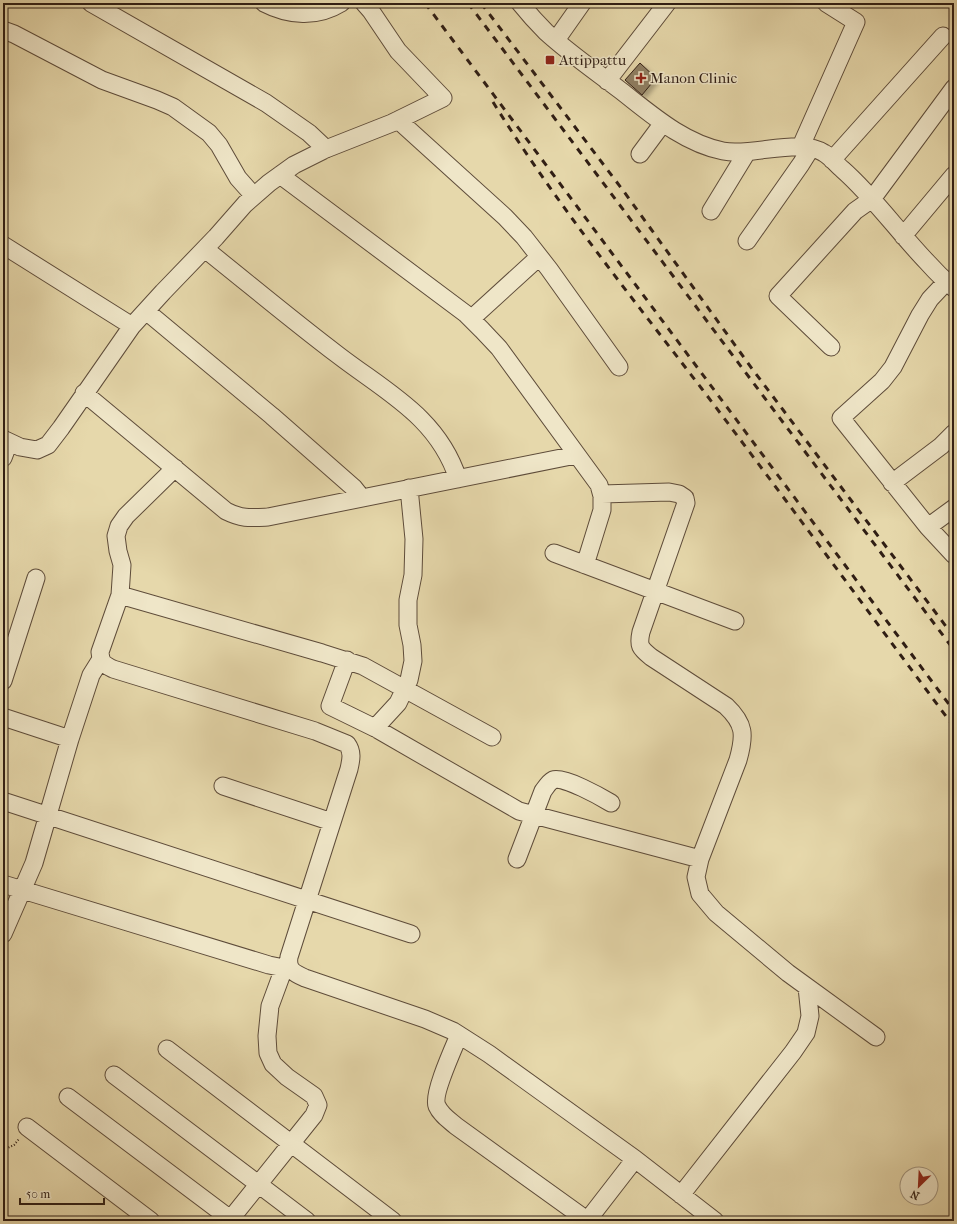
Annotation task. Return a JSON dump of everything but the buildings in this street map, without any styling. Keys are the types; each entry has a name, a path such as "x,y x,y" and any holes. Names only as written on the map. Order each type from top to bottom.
{"street":[{"path":"91,3 266,103 309,133 326,149"},
{"path":"264,3 283,11 309,14 341,3"},
{"path":"3,458 6,441 20,447 37,450 48,445 132,326 254,196 280,175 326,149 398,120 442,98 398,51 364,3"},
{"path":"520,3 545,31 607,81 672,130 715,149 736,153 806,147 824,153 872,199 903,236 950,285 930,299 893,367 882,381 841,418 928,527 954,555"},
{"path":"556,40 582,3"},
{"path":"607,81 667,3"},
{"path":"747,241 802,164 806,147 856,22 826,3"},
{"path":"3,30 14,34 102,80 157,100 173,108 209,133 219,144 238,178 254,196"},
{"path":"832,160 943,36"},
{"path":"831,347 778,296 855,211 872,199 954,88"},
{"path":"398,120 505,217 540,257 619,367"},
{"path":"640,154 663,123"},
{"path":"711,211 746,152"},
{"path":"280,175 471,319 499,348 599,485 602,494 602,510 585,565"},
{"path":"903,236 954,175"},
{"path":"3,244 132,326"},
{"path":"205,249 338,355 389,392 422,419 446,452 454,466 458,479"},
{"path":"471,319 540,257"},
{"path":"146,311 330,466 354,488 360,498"},
{"path":"84,393 226,510 237,516 246,518 268,517 576,455"},
{"path":"892,483 941,446 954,433"},
{"path":"68,1097 231,1220 314,1114 318,1106 314,1096 287,1077 272,1064 268,1053 267,1036 270,1006 287,968 289,957 349,769 352,756 350,747 347,744 330,737 282,721 113,669 104,665 101,659 100,652 120,595 122,565 116,536 119,526 126,516 175,468"},
{"path":"347,744 359,732 368,728 375,728 398,703 409,680 413,661 412,645 408,625 408,600 413,575 414,539 409,488"},
{"path":"602,494 669,492 679,494 686,498 686,503 640,632 639,642 641,649 651,658 726,706 737,716 742,729 743,743 738,760 700,859 696,877 700,894 716,913 788,973 876,1037"},
{"path":"928,527 954,508"},
{"path":"554,553 735,621"},
{"path":"3,681 36,578"},
{"path":"120,595 347,660 363,666 492,737"},
{"path":"3,934 34,863 70,739 91,675 101,659"},
{"path":"347,660 330,706 375,728 519,811 700,859"},
{"path":"3,718 70,739"},
{"path":"516,859 543,791 553,780 560,779 570,782 611,803"},
{"path":"222,786 332,822"},
{"path":"3,801 411,934"},
{"path":"3,884 269,965 287,968 293,973 305,978 425,1019 459,1035 489,1054 635,1159 715,1221"},
{"path":"681,1194 793,1052 806,1033 810,1016 807,987"},
{"path":"459,1035 437,1093 436,1104 442,1114 456,1126 588,1221 635,1159"},
{"path":"167,1049 393,1221"},
{"path":"114,1075 306,1221"},
{"path":"27,1127 151,1221"}],"path":[{"path":"3,1150 14,1145 27,1127"}],"railway":[{"path":"425,3 954,711"},
{"path":"468,3 954,650"},
{"path":"481,3 622,189 753,370 954,637"},
{"path":"493,102 567,212 734,431 954,727"}],"place":[{"name":"Attippattu","path":"550,60"},
{"name":"Manon Clinic","path":"641,78"}]}
